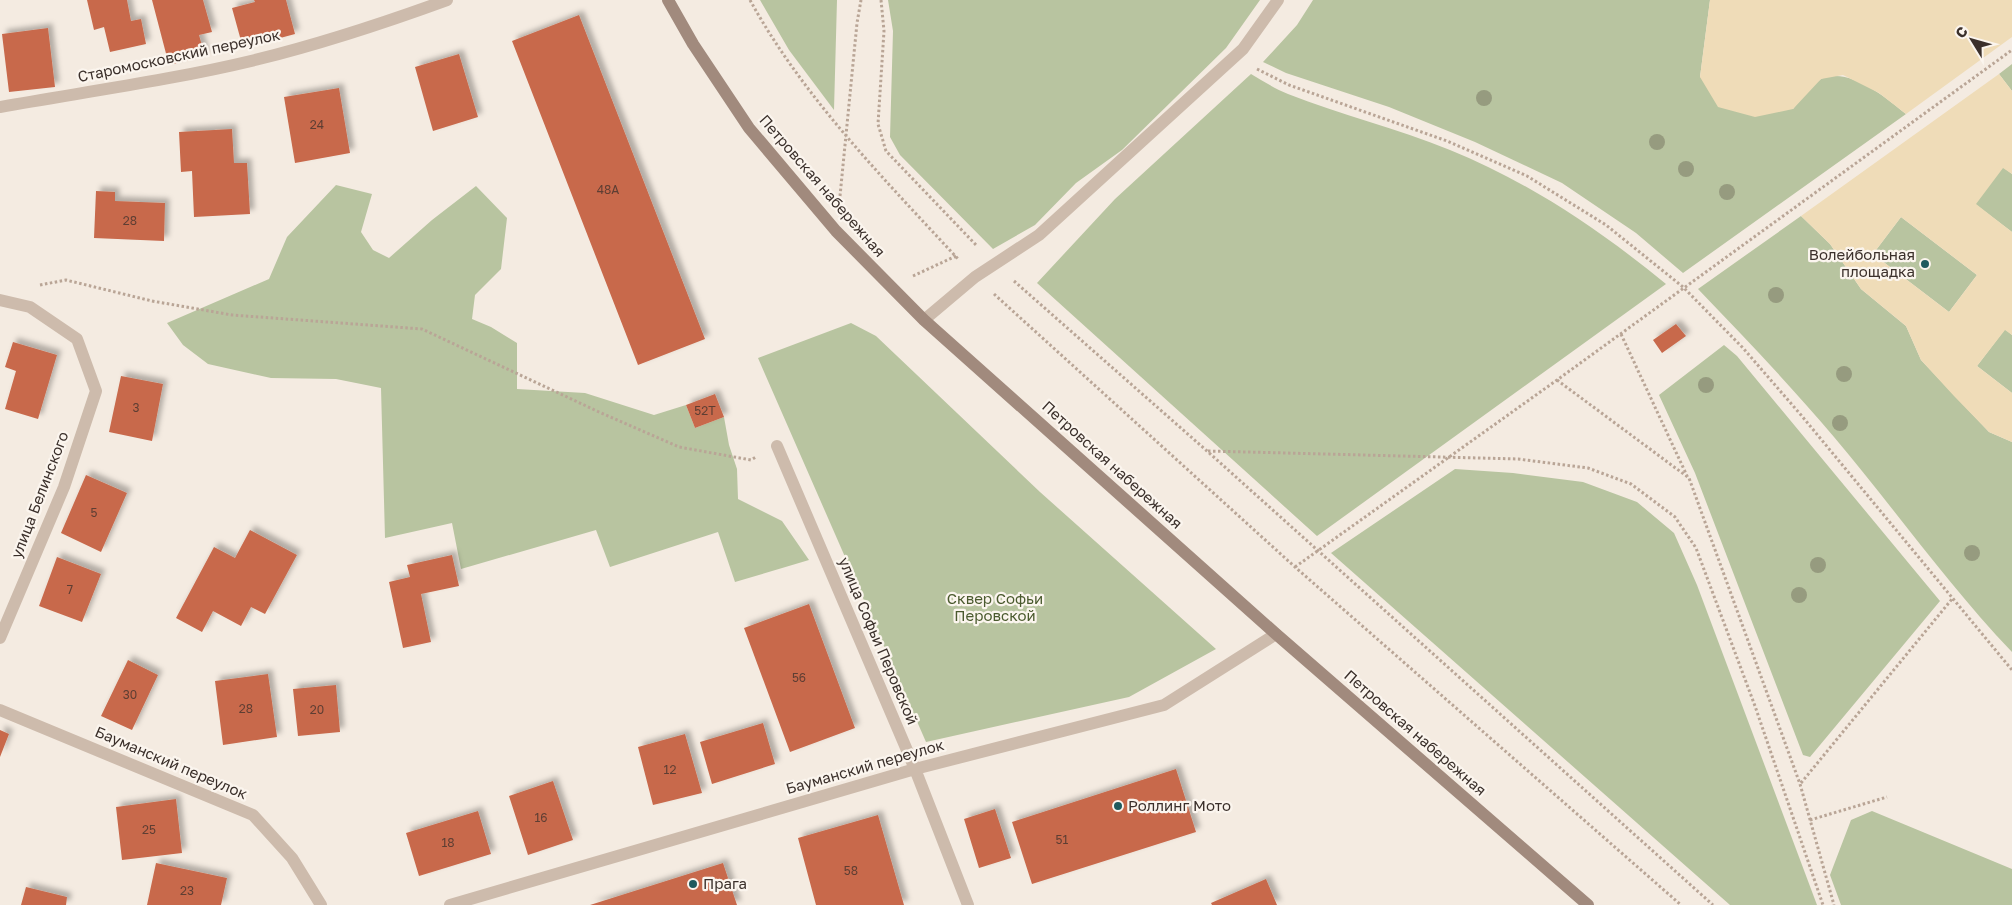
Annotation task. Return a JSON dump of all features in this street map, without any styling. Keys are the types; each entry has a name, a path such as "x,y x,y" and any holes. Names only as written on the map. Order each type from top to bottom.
{"main road":[{"name":"Петровская набережная","path":"668,0 694,44 749,128 836,231 924,320 1276,634 1588,905"}],"street":[{"name":"Старомосковский переулок","path":"0,107 136,84 254,60 375,26 447,0"},
{"path":"924,320 975,277 1039,235 1243,49 1278,0"},
{"name":"улица Белинского","path":"0,300 30,306 77,339 96,391 64,487 0,638"},
{"name":"улица Софьи Перовской","path":"777,446 914,768 968,905"},
{"name":"Бауманский переулок","path":"450,905 914,768 1164,705 1276,634"},
{"name":"Бауманский переулок","path":"0,710 253,815 292,858 321,905"}],"path":[{"path":"750,0 769,35 794,71 846,135 975,277 1295,567 1681,905"},
{"path":"836,231 857,23 861,0"},
{"path":"880,0 884,31 878,124 886,151 995,264 1207,451 1713,905"},
{"path":"1295,567 1621,334 2012,50"},
{"path":"1234,57 1289,85 1447,141 1527,176 1606,225 1684,287 1743,348 2012,670"},
{"path":"38,285 66,280 152,300 232,315 422,329 572,400 679,447 751,460 777,446"},
{"path":"1621,334 1689,478 1800,784 1834,905"},
{"path":"1557,380 1689,478"},
{"path":"1207,451 1518,459 1588,468 1631,484 1675,517 1696,548 1755,706 1823,905"},
{"path":"1800,784 1952,599"},
{"path":"1810,820 1887,797"}],"green space":[{"path":"760,0 837,0 834,110 789,50"},
{"path":"888,0 1260,0 1226,48 1122,150 1076,183 1035,225 993,249 900,155 890,137 893,31"},
{"path":"1313,0 1710,0 1700,77 1793,109 1807,92 1823,78 1845,77 1867,86 1906,114 1683,273 1636,233 1562,183 1475,142 1389,107 1286,73 1263,62 1297,25"},
{"path":"2012,64 2012,91 1999,74"},
{"path":"1251,74 1288,94 1430,142 1508,177 1536,192 1589,226 1666,284 1317,536 1037,283 1115,199"},
{"path":"2003,167 2012,174 2012,232 1975,204"},
{"path":"336,185 372,194 361,232 373,250 389,258 432,220 476,186 507,218 501,269 475,295 472,319 491,327 517,343 517,389 585,393 654,415 686,405 695,428 724,417 729,445 737,469 738,499 782,521 809,560 735,582 718,532 610,567 596,530 461,569 452,523 385,538 381,388 336,379 271,378 208,364 183,345 167,323 269,279 287,237"},
{"path":"1801,216 1830,244 1861,289 1906,326 1921,360 1989,432 2012,442 2012,652 1943,573 1818,418 1698,289"},
{"name":"Волейбольная площадка","path":"1901,217 1977,275 1949,312 1873,254"},
{"name":"Сквер Софьи Перовской","path":"851,323 876,336 1040,492 1216,649 1129,697 926,742 758,358"},
{"path":"2005,329 2012,335 2012,393 1977,366"},
{"path":"1724,345 1737,356 1940,601 1810,757 1803,755 1695,473 1659,395"},
{"path":"1455,469 1513,473 1583,482 1637,502 1674,533 1697,585 1817,905 1730,905 1331,553"},
{"path":"1872,811 2012,869 2012,905 1841,905 1830,875 1851,820"}],"sand":[{"path":"1710,0 2012,0 2012,37 1906,114 1879,93 1843,75 1821,79 1793,109 1755,117 1718,107 1700,77"},
{"path":"1999,74 2012,91 2012,174 2003,168 1976,204 2012,232 2012,335 2005,330 1977,366 2012,393 2012,442 1989,432 1954,396 1921,360 1906,326 1861,289 1830,244 1801,216","holes":["1901,217 1977,275 1949,312 1873,254"]}],"building":[{"path":"87,0 127,0 131,21 141,19 146,44 110,52 104,27 94,30"},
{"path":"152,0 203,0 212,32 199,35 205,56 169,65"},
{"path":"254,0 286,0 295,34 243,48 232,8 255,2"},
{"path":"579,15 705,339 638,365 512,41"},
{"path":"48,28 55,87 9,92 2,34"},
{"path":"459,54 478,117 433,131 415,67"},
{"path":"339,88 350,153 295,163 284,97"},
{"path":"232,129 234,163 247,163 250,214 194,217 192,171 181,172 179,132"},
{"path":"96,191 115,192 115,201 165,203 164,241 94,238"},
{"path":"1676,324 1686,336 1662,353 1653,340"},
{"path":"13,342 57,355 38,419 5,409 16,371 5,367"},
{"path":"121,376 163,384 152,441 109,432"},
{"path":"715,394 724,417 695,428 686,405"},
{"path":"86,475 127,493 101,552 61,533"},
{"path":"250,530 297,555 265,614 251,607 241,626 213,611 202,632 176,618 214,547 235,558"},
{"path":"452,555 459,586 421,594 431,642 403,648 389,582 410,577 407,565"},
{"path":"57,557 101,574 82,622 39,606"},
{"path":"809,604 855,728 790,752 744,628"},
{"path":"128,660 158,675 132,730 101,716"},
{"path":"268,674 277,737 223,745 215,681"},
{"path":"336,685 340,732 298,736 293,689"},
{"path":"763,723 775,764 712,784 700,742"},
{"path":"0,730 9,734 0,757"},
{"path":"685,734 702,793 653,805 638,747"},
{"path":"1176,769 1196,832 1032,884 1012,822"},
{"path":"553,781 573,840 528,855 509,796"},
{"path":"176,799 182,853 122,860 116,807"},
{"path":"995,809 1011,858 979,868 964,819"},
{"path":"478,811 491,854 419,876 406,833"},
{"path":"878,815 904,905 816,905 798,838"},
{"path":"156,863 227,878 221,905 147,905"},
{"name":"Прага","path":"723,863 737,905 590,905"},
{"path":"1266,879 1277,905 1212,905 1211,903"},
{"path":"26,887 67,897 66,905 21,905"}],"place":[{"name":"Волейбольная площадка","path":"1925,264"},
{"name":"Роллинг Мото","path":"1118,806"},
{"name":"Прага","path":"693,884"}]}
